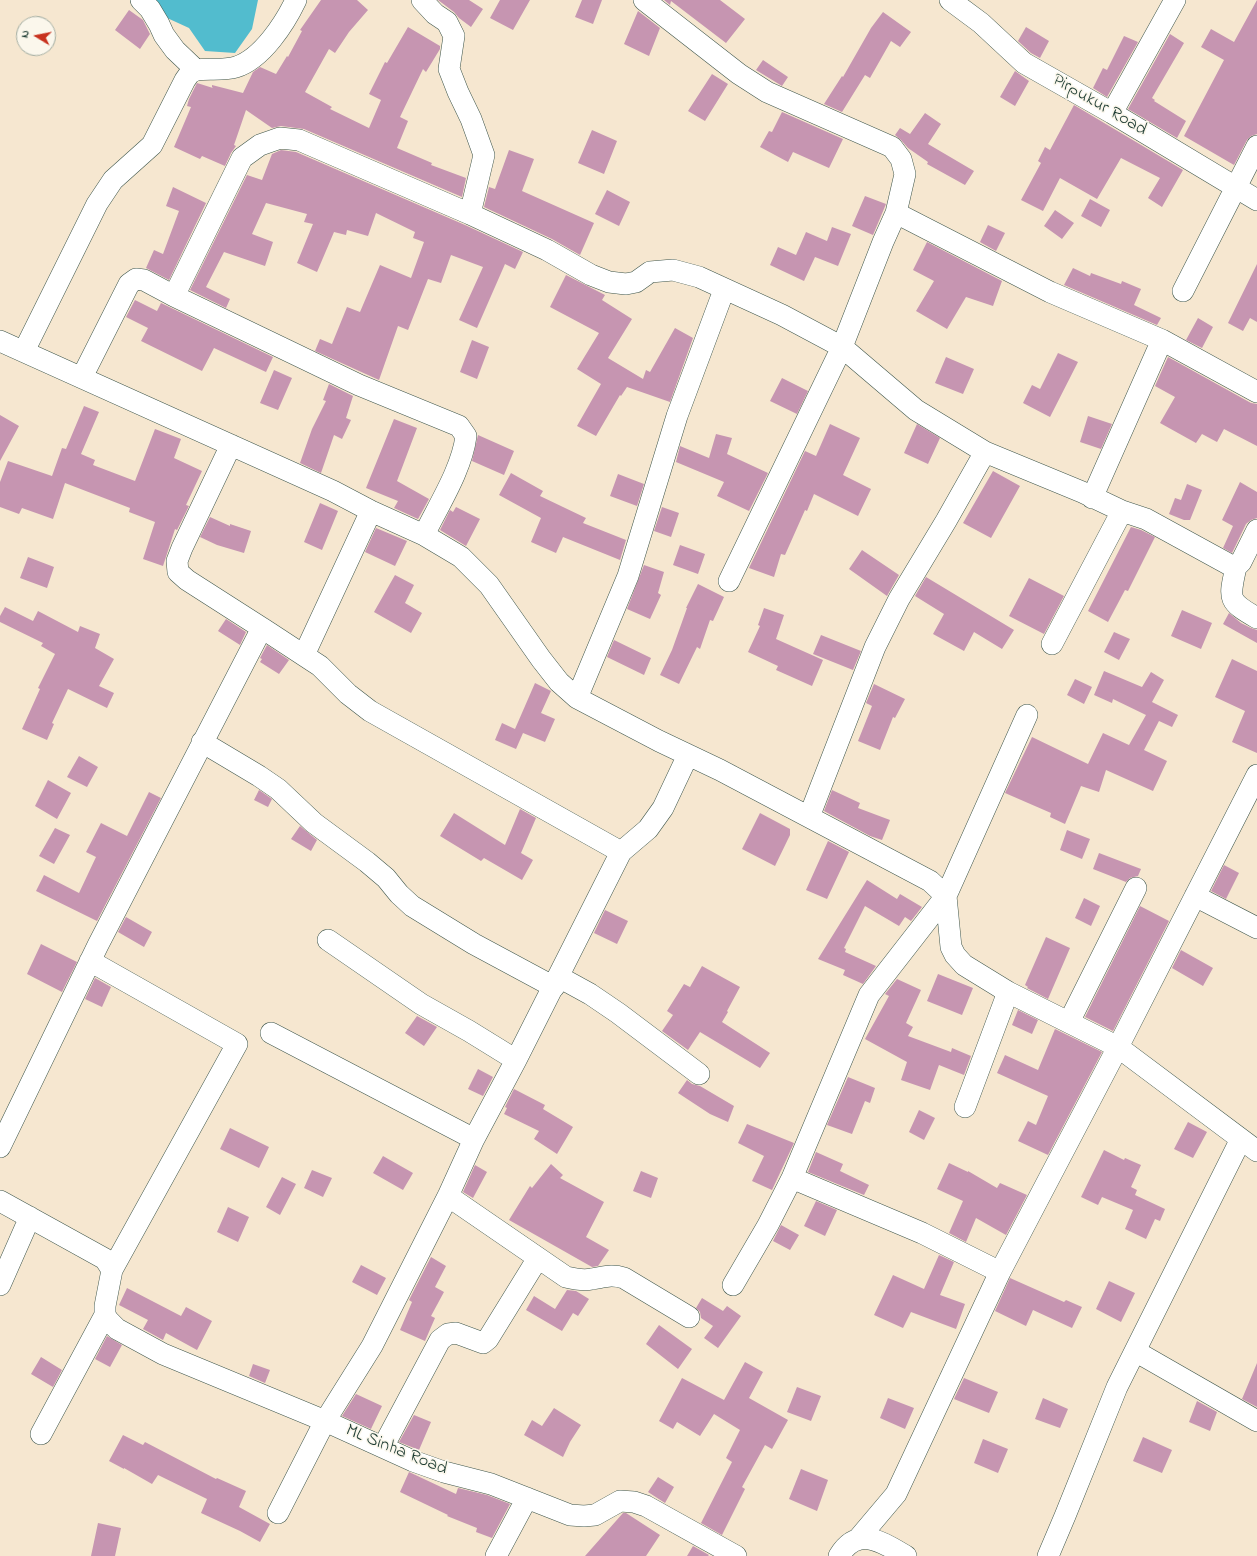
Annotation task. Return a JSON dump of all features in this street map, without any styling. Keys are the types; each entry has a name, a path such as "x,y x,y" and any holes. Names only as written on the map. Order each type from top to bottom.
{"street":[{"path":"140,0 150,8 164,35 175,50 196,70"},
{"path":"24,351 97,204 113,180 152,145 190,73 196,70 235,67 249,61 269,43 296,0"},
{"path":"422,0 435,14 447,22 454,36 449,69 471,119 484,155 470,214"},
{"path":"644,0 739,74 767,92 892,147 901,159 905,174 896,213 883,242 842,347 729,581"},
{"name":"Pirpukur Road","path":"950,0 980,23 1024,63 1112,113 1257,200"},
{"path":"1112,113 1175,0"},
{"path":"174,296 242,158 260,145 280,138 299,140 470,214 609,282 626,284 636,282 650,272 673,270 699,277 724,290 782,315 842,347 916,410 985,452 1122,511 1146,519 1236,567"},
{"path":"1183,291 1257,146"},
{"path":"896,213 1050,292 1162,340 1257,392"},
{"path":"82,377 129,284 136,279 144,280 358,385 459,426 466,436 465,449 458,467 424,535"},
{"path":"577,698 628,576 678,416 724,290"},
{"path":"0,340 333,491 371,511 424,535 461,557 489,585 541,659 559,682 577,698 659,741 720,770 930,882 946,896 948,934 951,947 955,956 964,965 1008,992 1118,1047 1249,1145 1135,1351 1117,1387 1048,1556"},
{"path":"1092,498 1162,340"},
{"path":"231,445 182,548 177,561 178,572 187,580 320,666 348,694 370,710 621,852"},
{"path":"809,817 875,647 899,599 985,452"},
{"path":"304,655 371,511"},
{"path":"1052,644 1122,511"},
{"path":"1257,530 1241,562 1236,567 1231,590 1232,598 1236,605 1257,618"},
{"path":"0,1147 90,961 262,628"},
{"path":"733,1285 768,1225 792,1178 869,994 946,896 1027,715"},
{"path":"202,742 278,789 314,823 386,878 399,894 412,906 474,944 556,982 590,994 699,1074"},
{"path":"278,1513 325,1421 372,1346 448,1196 474,1139 556,982 621,852 648,829 663,808 688,755"},
{"path":"839,1556 844,1547 858,1539 896,1494 1000,1272 1118,1047 1257,775"},
{"path":"1069,1022 1136,888"},
{"path":"1195,896 1257,928"},
{"path":"328,940 421,1004 516,1060"},
{"path":"41,1434 105,1315 105,1306 112,1270 237,1044 90,961"},
{"path":"965,1107 1008,992"},
{"path":"271,1033 474,1139"},
{"path":"792,1178 922,1234 1000,1272"},
{"path":"448,1196 566,1277 579,1280 591,1280 614,1275 624,1278 689,1317"},
{"path":"0,1201 105,1259 112,1270"},
{"path":"0,1285 30,1218"},
{"path":"383,1447 440,1340 448,1334 456,1333 483,1343 488,1338 538,1258"},
{"name":"ML Sinha Road","path":"105,1315 117,1329 163,1354 325,1421 413,1461 444,1472 491,1484 570,1515 584,1516 595,1514 620,1501 634,1502 646,1506 736,1556"},
{"path":"1135,1351 1257,1421"},
{"path":"496,1556 527,1498"},
{"path":"503,1556 527,1498"},
{"path":"858,1539 868,1538 881,1541 906,1556"}],"water":[{"path":"151,0 258,0 252,29 235,53 205,51 189,28 165,17"}],"building":[{"path":"321,0 357,0 368,10 349,32 335,53 329,49 305,92 332,107 330,109 369,128 381,100 369,94 385,62 387,63 408,27 440,46 440,49 426,72 423,69 400,117 408,121 397,148 432,163 431,165 466,178 462,197 304,129 281,126 272,128 246,110 234,145 236,146 225,166 202,156 200,159 174,147 191,107 187,106 197,83 213,88 212,85 243,93 253,72 260,67 276,74 287,56 288,57 302,31 300,30"},
{"path":"438,0 469,0 483,9 471,27"},
{"path":"500,0 530,0 513,30 490,18"},
{"path":"582,0 602,0 593,24 575,17"},
{"path":"664,0 720,0 745,19 726,43 671,1 670,5"},
{"path":"1257,0 1257,134 1251,136 1247,140 1234,165 1184,136 1224,60 1201,47 1211,29 1234,42"},
{"path":"129,10 143,20 150,34 140,49 115,30"},
{"path":"638,11 660,28 649,56 624,44"},
{"path":"883,12 911,32 900,47 891,41 870,78 865,75 842,112 824,104 842,76 843,77 871,28"},
{"path":"1026,27 1049,41 1040,58 1031,53 1018,41"},
{"path":"1170,34 1184,43 1152,98 1155,100 1154,101 1186,121 1177,138 1128,109"},
{"path":"1124,36 1138,42 1107,97 1093,88 1103,68 1107,70"},
{"path":"763,60 788,77 782,86 756,70"},
{"path":"1015,71 1029,81 1015,106 1000,97"},
{"path":"712,74 728,84 705,121 688,111"},
{"path":"1074,105 1183,170 1162,207 1148,198 1160,178 1121,158 1097,199 1060,178 1043,211 1021,200 1041,163 1038,161 1045,147 1050,150"},
{"path":"782,112 843,139 829,168 793,152 788,162 760,147 769,131 772,132"},
{"path":"925,113 941,124 928,144 974,171 965,185 927,164 928,162 908,148 895,135 900,128 910,134"},
{"path":"592,130 617,141 604,174 578,163"},
{"path":"281,150 296,152 465,225 523,252 515,269 505,264 477,328 459,320 483,267 451,255 441,283 428,279 408,330 398,326 379,380 315,351 320,339 332,344 347,307 360,312 380,265 411,278 424,242 413,238 415,232 376,213 368,236 347,230 346,235 334,232 317,272 297,263 313,224 304,222 307,214 266,203 252,234 273,242 265,266 224,252 206,287 230,299 226,308 190,290 247,175 262,180 272,154"},
{"path":"509,150 534,159 522,191 594,223 580,255 552,239 484,207 489,187 495,189"},
{"path":"173,187 206,203 169,280 146,268 154,250 163,254 179,211 166,206"},
{"path":"607,190 630,202 619,226 595,214"},
{"path":"865,196 886,204 873,235 852,226"},
{"path":"1090,199 1110,210 1101,227 1081,216"},
{"path":"1055,210 1074,223 1062,239 1044,226"},
{"path":"988,225 1005,233 996,251 980,242"},
{"path":"832,227 851,234 838,266 815,257 804,281 770,265 778,247 796,255 806,232 827,241"},
{"path":"927,242 1002,281 993,306 966,297 947,329 916,311 934,281 913,270"},
{"path":"1257,264 1257,322 1250,318 1243,331 1228,323"},
{"path":"1073,268 1090,276 1091,273 1121,284 1122,281 1141,289 1134,305 1161,318 1157,325 1064,285"},
{"path":"566,275 605,295 602,300 632,319 608,358 643,379 646,370 650,372 675,328 693,338 670,402 627,387 621,396 620,395 596,436 577,426 601,384 577,369 599,333 550,307"},
{"path":"135,300 157,311 161,303 273,357 266,372 214,348 202,371 141,341 148,328 126,317"},
{"path":"1198,318 1213,327 1202,348 1186,340"},
{"path":"472,340 489,347 477,379 460,372"},
{"path":"1058,353 1078,362 1050,417 1023,403 1032,385 1040,389"},
{"path":"946,357 974,369 963,394 935,383"},
{"path":"1168,357 1251,403 1257,404 1257,446 1224,429 1217,442 1202,434 1196,443 1160,423 1175,397 1155,386"},
{"path":"274,370 292,378 278,410 260,403"},
{"path":"782,378 808,391 797,414 770,401"},
{"path":"329,384 353,396 346,418 351,420 342,439 334,435 321,473 300,463 312,429 326,401 323,400"},
{"path":"84,406 99,412 81,454 95,460 93,465 135,481 155,429 181,439 174,458 202,471 186,505 189,506 177,530 175,529 163,566 143,559 155,522 129,512 130,508 65,483 53,519 22,508 19,514 0,507 0,482 8,461 52,476 62,448 66,449"},
{"path":"0,415 19,426 0,461"},
{"path":"1088,416 1112,424 1101,449 1080,442"},
{"path":"394,419 417,428 397,481 429,499 418,519 394,508 398,501 366,488"},
{"path":"830,424 860,438 843,475 871,489 858,516 814,494 807,511 805,510 785,555 781,554 774,577 749,568 805,451 816,456"},
{"path":"917,424 940,438 928,464 904,453"},
{"path":"716,434 732,438 727,454 768,473 749,511 717,496 724,482 676,462 680,446 709,458"},
{"path":"478,435 514,451 504,475 472,461"},
{"path":"993,471 1020,486 991,538 963,523"},
{"path":"511,473 543,491 540,496 586,518 583,523 626,540 620,560 563,537 556,553 531,542 541,518 499,495"},
{"path":"618,474 644,484 637,506 610,496"},
{"path":"1240,482 1257,492 1257,518 1246,524 1232,553 1223,548 1233,526 1222,520"},
{"path":"1187,484 1202,490 1190,520 1184,520 1169,514 1175,498 1181,500"},
{"path":"320,503 338,511 322,550 304,542"},
{"path":"456,507 480,519 466,546 440,530 450,510 453,512"},
{"path":"662,507 679,513 671,537 654,531"},
{"path":"210,517 230,526 230,524 251,531 244,553 217,545 200,537"},
{"path":"1131,527 1155,537 1128,591 1125,590 1108,622 1088,611"},
{"path":"376,528 407,541 395,566 365,552"},
{"path":"680,545 705,554 698,574 673,565"},
{"path":"862,550 899,575 887,596 849,569"},
{"path":"28,557 54,567 47,588 20,578"},
{"path":"644,565 664,572 658,593 661,595 650,619 627,609"},
{"path":"395,575 414,585 405,603 422,613 411,633 374,612"},
{"path":"926,577 1014,630 1002,649 974,632 964,651 933,634 944,614 915,596"},
{"path":"1029,578 1064,596 1044,634 1009,616"},
{"path":"698,584 724,597 713,621 710,620 700,649 697,647 679,684 660,675 672,650 686,608"},
{"path":"5,607 33,621 38,611 78,632 80,626 100,634 95,648 114,659 99,686 114,693 107,708 68,689 52,723 54,724 47,740 22,729 40,689 38,688 55,654 41,646 43,643 0,622 0,616"},
{"path":"764,608 784,615 776,639 823,660 812,686 776,670 778,666 748,652 760,626 758,625"},
{"path":"1182,610 1212,623 1201,649 1171,636"},
{"path":"1229,613 1241,623 1257,630 1257,643 1223,624"},
{"path":"226,619 246,632 240,645 218,631"},
{"path":"1114,632 1130,639 1119,660 1104,652"},
{"path":"821,635 861,651 853,670 813,654"},
{"path":"614,640 651,658 644,675 607,657"},
{"path":"267,645 289,660 279,674 260,662 262,659 260,658"},
{"path":"1232,659 1257,671 1257,753 1232,742 1245,711 1215,697"},
{"path":"1104,671 1142,687 1151,672 1164,680 1152,702 1178,715 1172,727 1159,721 1144,750 1167,761 1153,791 1106,770 1099,792 1081,786 1065,824 1050,817 1051,813 1005,793 1032,737 1088,764 1103,733 1129,745 1146,715 1113,699 1112,703 1094,695"},
{"path":"1075,679 1092,687 1084,704 1067,695"},
{"path":"535,683 551,691 541,713 555,719 545,742 523,733 516,749 495,740 502,723 515,729"},
{"path":"874,684 905,699 895,718 893,717 880,750 858,741 872,706 866,703"},
{"path":"79,756 98,767 87,787 67,777"},
{"path":"48,780 71,793 57,819 35,806"},
{"path":"259,790 272,799 268,807 254,800"},
{"path":"832,790 860,803 858,808 890,820 882,840 870,836 824,811"},
{"path":"149,792 161,798 97,921 36,891 44,875 79,893 96,857 86,852 101,823 127,836"},
{"path":"520,809 536,818 521,853 533,860 522,880 484,858 481,861 440,836 454,813 505,845"},
{"path":"760,813 790,829 790,835 775,866 742,849"},
{"path":"300,826 317,840 311,851 291,839"},
{"path":"55,828 70,835 54,864 39,856"},
{"path":"1067,830 1090,839 1082,859 1060,850"},
{"path":"828,841 849,852 827,899 806,890"},
{"path":"1099,853 1141,869 1138,876 1130,878 1126,882 1093,869"},
{"path":"1224,865 1239,873 1226,899 1211,891"},
{"path":"867,880 897,899 900,894 922,907 911,921 905,917 899,926 865,906 844,948 846,949 845,952 876,966 863,984 843,975 845,970 818,959"},
{"path":"1084,898 1100,906 1091,926 1075,918"},
{"path":"1140,906 1169,921 1113,1031 1085,1017"},
{"path":"605,910 628,921 617,944 594,933"},
{"path":"126,917 152,932 144,947 118,932"},
{"path":"1046,937 1070,948 1048,999 1027,988 1028,987 1025,985"},
{"path":"41,944 77,962 62,992 27,974"},
{"path":"1181,950 1213,968 1203,986 1172,968"},
{"path":"702,966 740,987 722,1022 770,1053 760,1068 700,1032 688,1050 662,1031 673,1015 667,1011 684,984 690,987"},
{"path":"938,974 973,988 962,1015 927,1001"},
{"path":"95,978 111,987 102,1007 85,999"},
{"path":"897,979 921,990 906,1023 913,1027 908,1036 951,1052 952,1048 971,1056 964,1075 939,1065 930,1090 901,1080 907,1062 865,1039 889,996 885,994"},
{"path":"1018,1010 1038,1020 1032,1034 1012,1025"},
{"path":"417,1016 437,1027 424,1046 405,1033"},
{"path":"1055,1029 1102,1052 1048,1155 1018,1141 1028,1121 1036,1125 1048,1096 997,1073 1005,1055 1038,1070"},
{"path":"478,1069 493,1077 483,1096 468,1089"},
{"path":"848,1077 875,1088 870,1103 865,1101 852,1134 827,1125"},
{"path":"687,1080 734,1106 728,1122 710,1114 678,1093"},
{"path":"514,1089 545,1105 543,1109 573,1127 557,1154 534,1139 539,1131 504,1114 507,1108 505,1107"},
{"path":"919,1110 935,1118 924,1140 909,1132"},
{"path":"1188,1122 1207,1132 1193,1158 1174,1149"},
{"path":"747,1124 794,1143 772,1190 752,1181 764,1156 738,1143"},
{"path":"230,1128 269,1147 259,1168 220,1149"},
{"path":"1104,1150 1124,1160 1125,1158 1141,1165 1131,1187 1137,1190 1135,1195 1165,1209 1160,1221 1155,1219 1146,1239 1125,1229 1133,1210 1102,1197 1098,1205 1081,1197"},
{"path":"816,1152 843,1164 840,1171 869,1185 864,1195 808,1172"},
{"path":"383,1156 413,1173 403,1190 373,1173"},
{"path":"949,1163 968,1171 997,1188 1000,1183 1027,1195 1006,1235 976,1218 966,1242 949,1233 963,1201 937,1189"},
{"path":"551,1164 563,1175 560,1178 604,1202 586,1237 609,1250 598,1266 592,1267 509,1220 530,1186 532,1188"},
{"path":"475,1165 487,1172 473,1198 463,1192"},
{"path":"312,1170 332,1178 323,1197 304,1188"},
{"path":"641,1171 658,1178 651,1198 633,1191"},
{"path":"282,1177 296,1184 280,1215 266,1207"},
{"path":"816,1201 837,1210 825,1236 804,1226"},
{"path":"228,1207 249,1217 238,1242 217,1232"},
{"path":"781,1225 799,1235 790,1250 773,1241"},
{"path":"939,1255 954,1262 940,1295 965,1304 956,1329 911,1312 903,1328 874,1315 893,1275 924,1289"},
{"path":"431,1257 446,1266 435,1287 444,1292 431,1316 435,1318 425,1341 400,1330 412,1302 409,1300"},
{"path":"361,1265 386,1278 377,1295 352,1282"},
{"path":"1010,1278 1064,1302 1066,1300 1082,1307 1072,1328 1033,1310 1026,1326 995,1311"},
{"path":"1109,1281 1135,1293 1121,1322 1096,1309"},
{"path":"127,1288 181,1316 186,1307 212,1321 197,1350 166,1333 163,1340 143,1329 148,1320 119,1305"},
{"path":"567,1290 576,1291 589,1299 578,1316 573,1313 562,1331 526,1310 534,1296 555,1309"},
{"path":"702,1298 723,1311 727,1306 741,1316 718,1348 704,1338 713,1326 701,1318 700,1312 696,1308"},
{"path":"659,1325 692,1349 678,1369 646,1344"},
{"path":"107,1336 122,1345 110,1367 95,1359"},
{"path":"41,1357 62,1370 53,1387 31,1374"},
{"path":"745,1362 763,1372 749,1398 788,1420 772,1449 765,1445 742,1487 745,1489 722,1535 701,1523 732,1462 726,1458 740,1430 714,1414 700,1436 677,1422 673,1429 659,1421 682,1378 724,1400"},
{"path":"1257,1363 1257,1407 1242,1399"},
{"path":"253,1364 270,1370 265,1383 249,1376"},
{"path":"964,1378 998,1392 989,1413 954,1399"},
{"path":"797,1387 821,1396 811,1421 787,1412"},
{"path":"356,1394 382,1406 371,1429 342,1416"},
{"path":"888,1398 914,1408 905,1429 880,1418"},
{"path":"1043,1398 1068,1409 1060,1428 1035,1419"},
{"path":"1197,1401 1217,1412 1210,1431 1189,1422"},
{"path":"554,1408 581,1425 570,1442 563,1457 524,1435 532,1420 542,1426"},
{"path":"414,1415 431,1422 419,1450 399,1442"},
{"path":"123,1435 143,1445 145,1442 216,1479 217,1478 246,1491 239,1507 270,1524 260,1542 201,1513 207,1499 158,1475 152,1484 109,1461"},
{"path":"1143,1437 1172,1450 1162,1473 1133,1461"},
{"path":"983,1439 1008,1449 998,1473 974,1463"},
{"path":"801,1469 828,1480 817,1511 789,1499"},
{"path":"409,1472 456,1494 458,1488 487,1495 510,1504 492,1538 476,1532 477,1528 447,1516 448,1515 400,1492"},
{"path":"658,1477 674,1487 665,1503 648,1492"},
{"path":"623,1513 626,1513 660,1535 646,1556 585,1556"},
{"path":"98,1523 121,1528 115,1556 91,1556"},
{"path":"693,1546 709,1555 687,1556"}]}
